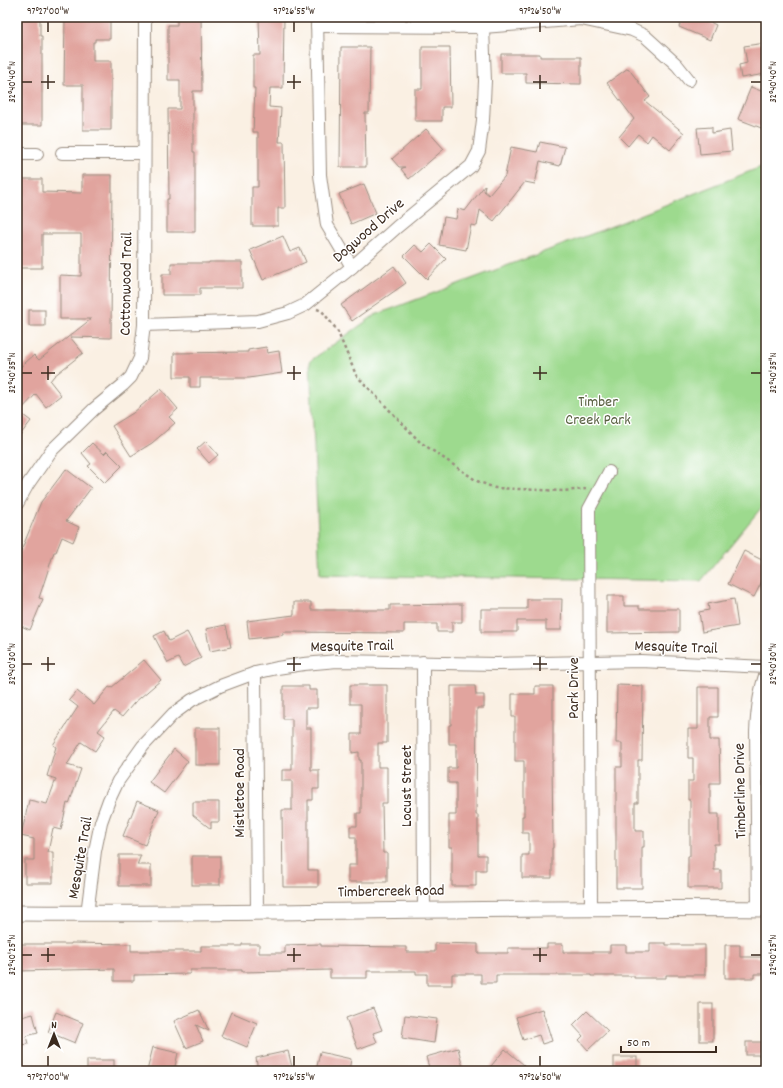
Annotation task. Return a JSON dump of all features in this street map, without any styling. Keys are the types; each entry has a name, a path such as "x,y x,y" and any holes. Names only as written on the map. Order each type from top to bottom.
{"street":[{"name":"Cottonwood Trail","path":"17,504 28,484 51,451 123,385 131,376 140,358 144,325 145,17"},
{"path":"352,267 327,225 320,175 317,22 483,27 581,19 632,30 645,36 677,66 689,80"},
{"name":"Dogwood Drive","path":"144,325 258,321 288,313 305,305 471,166 479,151 483,120 485,81 483,27"},
{"path":"62,153 144,153"},
{"path":"17,154 37,154"},
{"name":"Park Drive","path":"591,908 589,509 609,472"},
{"name":"Mesquite Trail","path":"87,914 95,851 101,822 118,781 144,746 173,714 192,700 220,686 255,673 304,664 337,661 497,664 641,661 766,667"},
{"name":"Locust Street","path":"422,662 424,910"},
{"name":"Mistletoe Road","path":"255,673 257,912"},
{"name":"Timberline Drive","path":"762,909 756,732 758,703 766,673"},
{"name":"Timbercreek Road","path":"17,913 87,914 591,908 762,909"}],"path":[{"path":"305,305 322,310 336,330 356,375 420,442 477,481 495,488 564,491 600,487"}],"green space":[{"name":"Timber Creek Park","path":"766,165 766,502 701,581 320,575 310,361 375,315 597,232"}],"building":[{"path":"17,17 40,17 40,36 42,36 42,125 17,125"},
{"path":"65,17 110,18 110,39 95,39 95,42 93,42 93,61 111,61 111,130 83,130 83,85 64,85"},
{"path":"177,17 201,17 202,91 193,91 195,232 167,232 167,199 169,199 168,109 180,109 180,80 168,80 168,25 177,25"},
{"path":"259,17 284,17 283,88 270,88 269,107 281,108 279,142 284,142 285,208 278,208 278,226 252,226 252,187 258,187 258,132 253,132 255,88 253,88 253,55 260,55"},
{"path":"683,17 710,17 708,21 716,25 710,40 679,27"},
{"path":"766,43 766,74 741,78 739,65 747,63 744,46"},
{"path":"341,47 370,47 369,113 365,113 366,167 340,167"},
{"path":"422,47 450,47 451,107 442,107 442,121 415,121 415,89 422,89"},
{"path":"501,54 540,54 540,57 581,57 581,84 526,83 526,73 501,73"},
{"path":"628,68 650,97 645,101 684,133 670,150 652,135 647,142 638,134 628,146 619,137 634,119 607,83"},
{"path":"751,87 766,93 766,123 764,129 738,119"},
{"path":"712,127 712,133 730,130 732,151 700,154 697,128"},
{"path":"426,129 444,149 409,179 401,169 405,167 399,167 392,159"},
{"path":"540,142 565,147 560,166 540,161 535,184 525,182 494,221 480,210 477,226 471,225 466,250 439,245 444,217 456,219 458,209 465,211 485,185 484,191 489,195 505,176 511,147 537,152"},
{"path":"82,175 112,175 111,338 70,337 83,353 54,376 50,381 61,395 46,407 36,394 19,412 31,421 17,439 17,370 34,355 39,360 91,319 60,319 60,275 81,276 81,234 42,234 42,268 17,268 17,179 42,179 42,192 82,193"},
{"path":"364,184 376,213 351,224 339,194"},
{"path":"283,236 290,252 300,248 306,262 263,280 250,250"},
{"path":"431,244 446,259 427,279 404,256 415,245 423,252"},
{"path":"242,262 242,288 200,288 200,295 162,295 162,274 171,274 171,263"},
{"path":"394,266 406,283 352,321 341,305"},
{"path":"29,310 45,310 45,326 29,326"},
{"path":"266,347 267,353 279,351 282,373 249,378 200,378 200,387 190,387 190,377 174,377 174,353 248,352 248,350"},
{"path":"161,389 178,409 169,417 175,423 152,443 131,456 112,426 133,413"},
{"path":"206,441 218,455 209,463 197,449"},
{"path":"92,443 104,454 107,451 122,466 105,483 88,466 91,464 82,453"},
{"path":"66,469 91,488 66,521 79,527 73,542 62,537 56,552 54,552 39,598 43,599 30,630 17,624 17,557 19,550 21,551 41,502"},
{"path":"744,551 766,562 766,573 754,597 728,584"},
{"path":"607,596 624,596 624,606 639,606 639,609 679,609 679,632 607,633"},
{"path":"527,599 562,599 561,630 546,630 546,621 517,621 517,632 481,632 481,609 527,609"},
{"path":"734,599 738,626 702,632 699,612 709,610 708,604"},
{"path":"294,602 311,602 311,610 390,610 390,605 462,604 462,622 452,622 452,632 437,632 437,624 404,624 404,633 283,632 283,635 249,639 247,621 294,615"},
{"path":"226,625 231,647 210,651 206,629"},
{"path":"164,631 169,641 187,632 201,658 183,667 178,658 168,663 154,636"},
{"path":"144,660 161,680 134,703 122,717 114,711 98,731 105,736 95,751 81,742 67,765 81,769 69,804 67,803 61,830 53,828 48,852 53,852 53,883 25,883 25,860 34,860 34,839 21,836 29,800 47,804 56,779 47,776 56,747 53,745 78,707 69,700 77,691 94,705 109,687 111,688"},
{"path":"350,685 387,685 387,743 378,743 378,767 387,767 387,803 382,803 383,853 387,853 387,882 348,882 348,865 356,865 356,837 350,837 350,826 357,826 357,813 361,813 361,760 359,760 359,752 352,753 352,734 361,734 361,704 350,704"},
{"path":"617,685 643,686 642,760 638,760 638,803 635,803 635,831 644,831 644,847 642,847 642,888 616,888 616,767 622,767 622,743 616,743"},
{"path":"283,686 309,686 309,690 317,690 317,708 306,708 306,728 311,728 311,770 319,770 319,789 313,789 313,800 308,800 308,870 318,870 318,887 283,887 282,810 292,810 292,781 282,781 282,770 292,770 292,719 283,719"},
{"path":"451,686 475,686 476,695 484,695 484,708 477,708 476,815 478,815 478,855 486,855 486,870 476,870 476,886 452,886 452,847 449,847 449,815 456,815 456,783 448,783 448,768 456,768 456,744 449,744 449,725 451,725"},
{"path":"535,686 553,686 552,878 522,878 522,855 529,855 529,833 522,833 522,816 524,816 524,761 515,761 515,717 512,717 512,694 535,694"},
{"path":"698,687 718,687 718,717 710,717 710,740 719,740 720,783 710,783 710,814 719,814 719,844 714,844 714,870 721,870 721,888 688,888 688,856 690,856 690,800 688,800 688,781 693,781 693,758 688,758 688,729 698,729"},
{"path":"195,728 220,728 220,765 195,765"},
{"path":"174,749 188,761 164,793 149,782"},
{"path":"137,801 159,810 145,845 123,836"},
{"path":"193,802 219,802 219,822 211,822 211,829 193,815"},
{"path":"119,855 141,855 137,865 151,865 151,886 119,886"},
{"path":"192,856 220,856 220,885 192,885"},
{"path":"435,943 478,944 478,953 508,953 508,948 547,948 547,944 563,944 563,952 610,952 610,945 626,945 626,952 650,952 650,943 666,943 666,945 705,945 705,975 666,975 666,978 634,978 634,976 591,975 496,975 496,983 481,983 481,974 452,974 452,985 427,985 427,974 416,974 416,971 367,971 367,978 330,978 330,970 242,972 242,970 190,970 190,974 134,975 134,981 114,981 114,969 17,971 17,944 131,944 131,951 201,951 201,946 242,946 242,944 259,944 259,953 285,953 285,945 321,944 321,946 406,947 406,952 435,952"},
{"path":"725,945 740,945 740,957 766,957 766,974 754,974 754,978 725,978"},
{"path":"700,1004 713,1004 713,1041 700,1041"},
{"path":"373,1008 382,1030 373,1033 377,1042 358,1049 346,1018"},
{"path":"542,1009 552,1041 542,1044 539,1035 523,1040 516,1017"},
{"path":"199,1010 209,1031 196,1025 203,1041 186,1048 174,1021"},
{"path":"587,1011 608,1031 588,1050 579,1040 583,1036 573,1025"},
{"path":"56,1012 83,1023 75,1043 48,1032"},
{"path":"231,1012 257,1023 247,1047 221,1036"},
{"path":"33,1014 38,1033 26,1036 28,1044 17,1046 17,1016 21,1015 21,1017"},
{"path":"405,1015 437,1019 434,1043 402,1038"},
{"path":"746,1042 766,1042 766,1055 746,1055"},
{"path":"153,1047 178,1053 174,1071 147,1071"},
{"path":"458,1048 464,1071 430,1071 426,1057"},
{"path":"505,1049 524,1065 519,1071 487,1071"},
{"path":"288,1051 293,1071 258,1071 256,1058"},
{"path":"320,1052 351,1059 349,1071 316,1071"},
{"path":"614,1057 637,1057 637,1071 614,1071"},
{"path":"87,1060 114,1060 114,1071 87,1071"}]}
